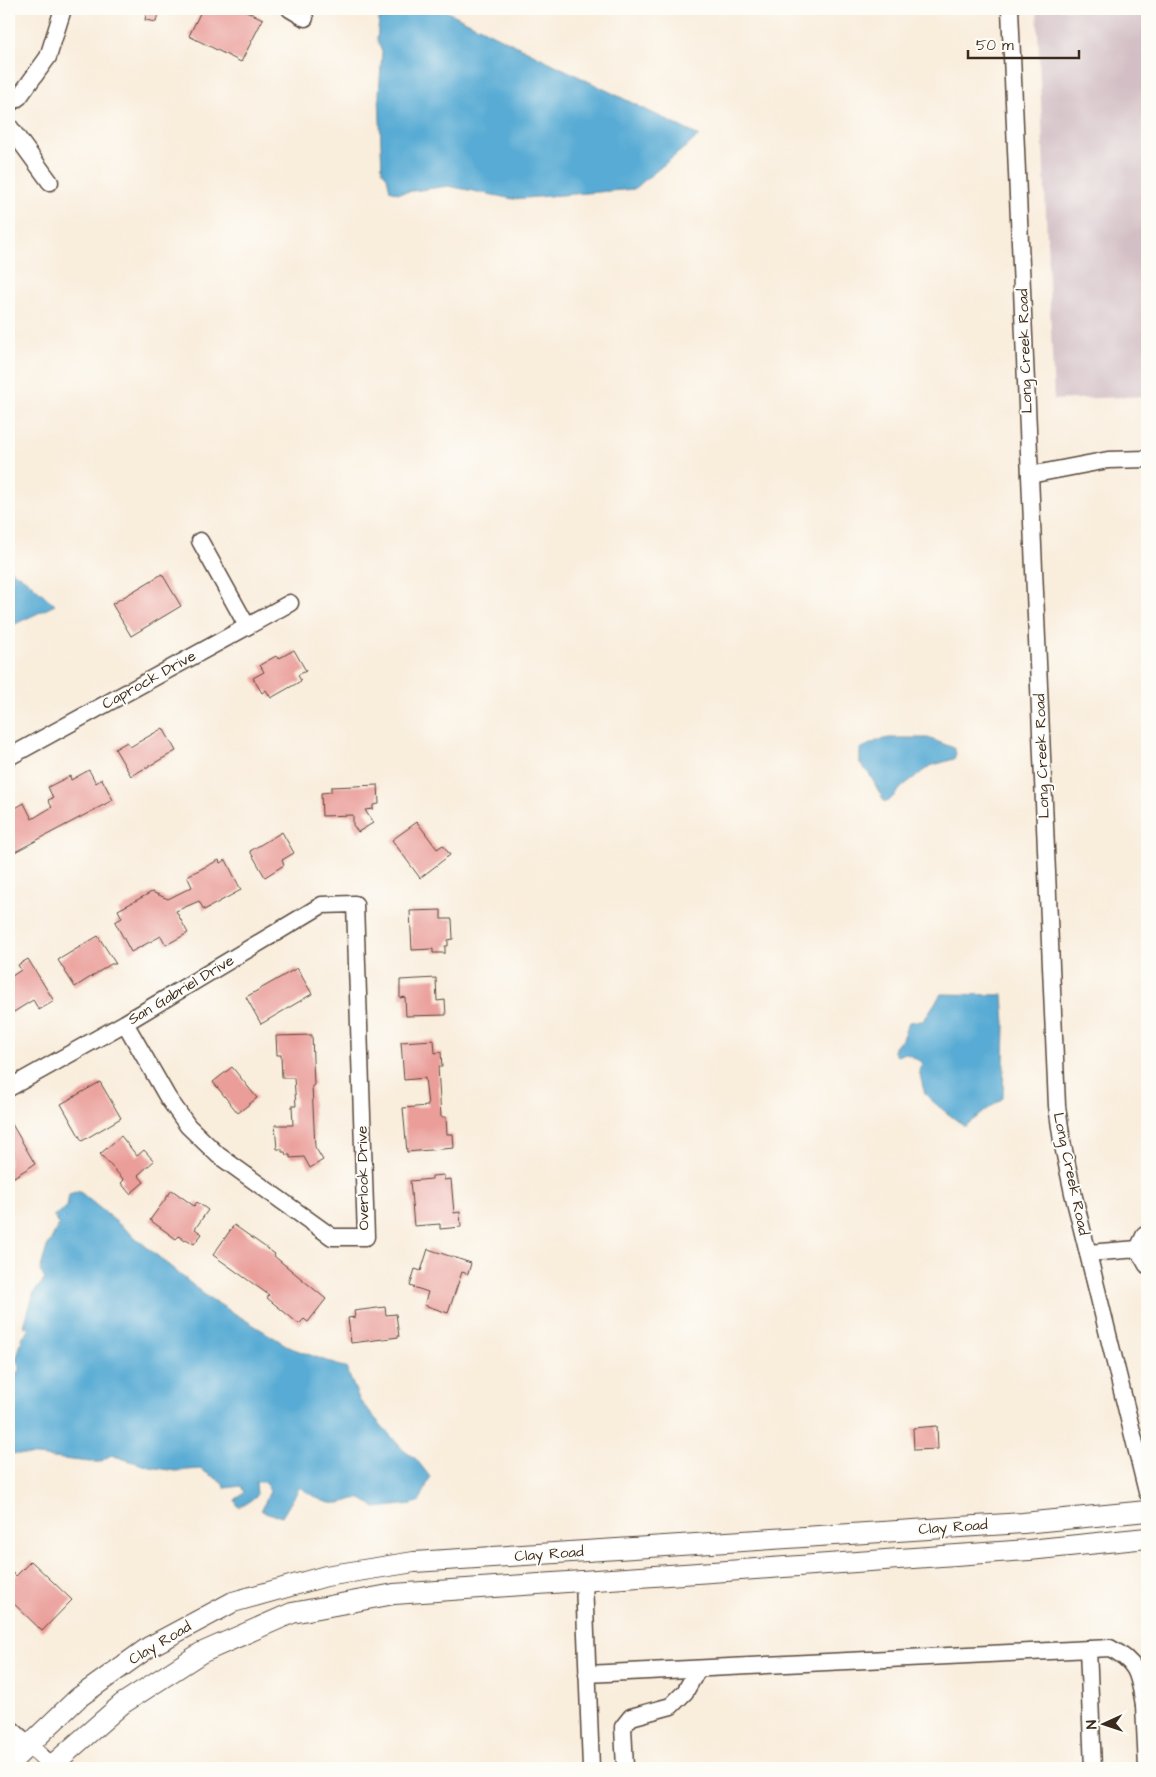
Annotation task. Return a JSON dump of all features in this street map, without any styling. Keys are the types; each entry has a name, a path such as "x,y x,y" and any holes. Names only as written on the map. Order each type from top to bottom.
{"main road":[{"name":"Clay Road","path":"9,1764 78,1698 149,1647 234,1602 326,1576 414,1562 1023,1523 1147,1511"},
{"name":"Clay Road","path":"50,1767 122,1704 201,1653 292,1613 394,1594 1029,1550 1147,1538"}],"street":[{"path":"9,104 19,97 48,57 63,9"},
{"path":"290,9 306,18"},
{"name":"Long Creek Road","path":"1010,9 1057,1106 1068,1167 1088,1253 1147,1492"},
{"path":"9,126 50,182"},
{"path":"1030,475 1108,460 1147,460"},
{"path":"200,541 247,626"},
{"name":"Caprock Drive","path":"9,757 290,603"},
{"name":"San Gabriel Drive","path":"9,1088 125,1024 322,905 355,904"},
{"name":"Overlook Drive","path":"125,1024 168,1098 188,1126 218,1155 332,1237 366,1237 355,904"},
{"path":"1138,1249 1147,1233"},
{"path":"1088,1253 1138,1249"},
{"path":"1138,1249 1147,1265"},
{"path":"584,1581 591,1768"},
{"path":"588,1674 1110,1648 1125,1656 1138,1675 1146,1705 1146,1768"},
{"path":"1088,1649 1093,1768"},
{"path":"625,1768 623,1727 631,1718 671,1706 685,1692 698,1669"},
{"path":"9,1727 50,1767"}],"shaded area":[{"path":"1037,9 1147,9 1147,396 1054,400"}],"water":[{"path":"380,9 442,9 699,136 634,189 513,199 448,186 398,193 390,190 387,177 382,171 379,94 382,52 377,40"},
{"path":"9,569 29,582 55,605 13,625 9,630"},
{"path":"889,738 928,738 954,748 956,753 954,759 930,766 904,785 889,801 884,801 870,775 860,764 860,749 879,740"},
{"path":"941,994 1003,995 1005,1024 1003,1098 965,1126 937,1105 925,1093 919,1070 923,1063 905,1053 897,1056 894,1052 894,1047 901,1041 909,1022 923,1021"},
{"path":"79,1191 206,1296 291,1348 346,1368 360,1401 403,1450 416,1459 430,1477 420,1501 412,1504 375,1508 362,1499 331,1503 311,1495 300,1487 282,1517 261,1511 270,1491 265,1482 256,1482 257,1495 246,1504 238,1507 235,1500 244,1492 241,1486 225,1488 222,1482 200,1469 175,1471 150,1467 111,1455 100,1462 90,1462 9,1453 9,1386 11,1375 18,1372 20,1366 16,1360 23,1336 30,1329 24,1326 34,1292 45,1279 40,1271 47,1247 59,1225 54,1216 67,1207 69,1194"}],"building":[{"path":"147,9 159,9 156,22 145,20"},
{"path":"202,9 242,9 263,19 241,62 189,36"},
{"path":"162,574 181,606 131,636 112,604"},
{"path":"294,650 306,671 298,675 301,681 271,698 266,690 262,693 253,678 264,672 260,665 276,656 278,659"},
{"path":"163,728 176,751 131,776 115,749 127,742 130,747"},
{"path":"89,770 96,783 102,779 113,800 9,855 9,812 24,803 32,819 52,807 48,800 53,798 48,787 70,776 71,780"},
{"path":"378,785 379,804 373,805 373,809 365,810 373,823 358,832 353,825 353,815 322,816 321,793 331,792 331,787"},
{"path":"417,822 437,849 443,845 450,855 420,878 392,840"},
{"path":"282,832 294,853 282,860 284,865 265,877 250,851"},
{"path":"219,860 220,863 226,860 241,890 204,910 199,901 176,911 188,933 166,945 161,936 131,952 115,922 122,918 118,910 152,892 168,899 192,887 187,876"},
{"path":"441,910 441,919 452,919 453,939 448,940 448,946 445,946 445,953 433,953 433,949 412,950 410,911"},
{"path":"98,936 116,964 111,964 75,987 58,960"},
{"path":"28,959 54,1001 39,1010 33,1000 9,1015 9,978 21,970 18,965"},
{"path":"297,968 312,994 261,1024 246,997"},
{"path":"436,978 437,1001 445,1000 446,1015 406,1016 405,997 400,998 400,980"},
{"path":"312,1035 315,1147 323,1160 310,1168 304,1157 290,1158 290,1155 282,1152 282,1149 277,1149 275,1125 293,1125 292,1106 296,1106 294,1078 282,1078 281,1055 277,1055 276,1036"},
{"path":"434,1040 435,1053 441,1052 442,1067 438,1067 441,1117 446,1117 447,1134 453,1134 454,1148 407,1152 403,1108 428,1106 425,1078 404,1080 401,1042"},
{"path":"232,1067 257,1098 238,1113 213,1082"},
{"path":"100,1082 121,1118 82,1141 61,1104"},
{"path":"9,1119 35,1164 9,1180"},
{"path":"121,1136 137,1156 144,1150 154,1161 138,1175 144,1182 130,1194 121,1183 124,1180 100,1154"},
{"path":"444,1175 444,1180 451,1179 454,1213 460,1212 461,1227 440,1229 440,1224 414,1226 410,1181 432,1179 432,1176"},
{"path":"172,1190 194,1206 197,1202 208,1210 195,1229 202,1234 194,1244 186,1239 185,1241 179,1236 176,1239 150,1220"},
{"path":"234,1225 275,1254 274,1256 326,1299 308,1322 304,1319 299,1324 267,1298 269,1295 213,1255"},
{"path":"428,1249 471,1263 468,1274 462,1272 448,1313 424,1305 428,1292 410,1286 415,1269 421,1271"},
{"path":"385,1307 386,1315 396,1314 399,1337 351,1343 348,1318 355,1317 354,1311"},
{"path":"937,1426 938,1449 914,1450 913,1428"},
{"path":"31,1561 72,1600 42,1631 9,1599 9,1570 16,1576"}]}
